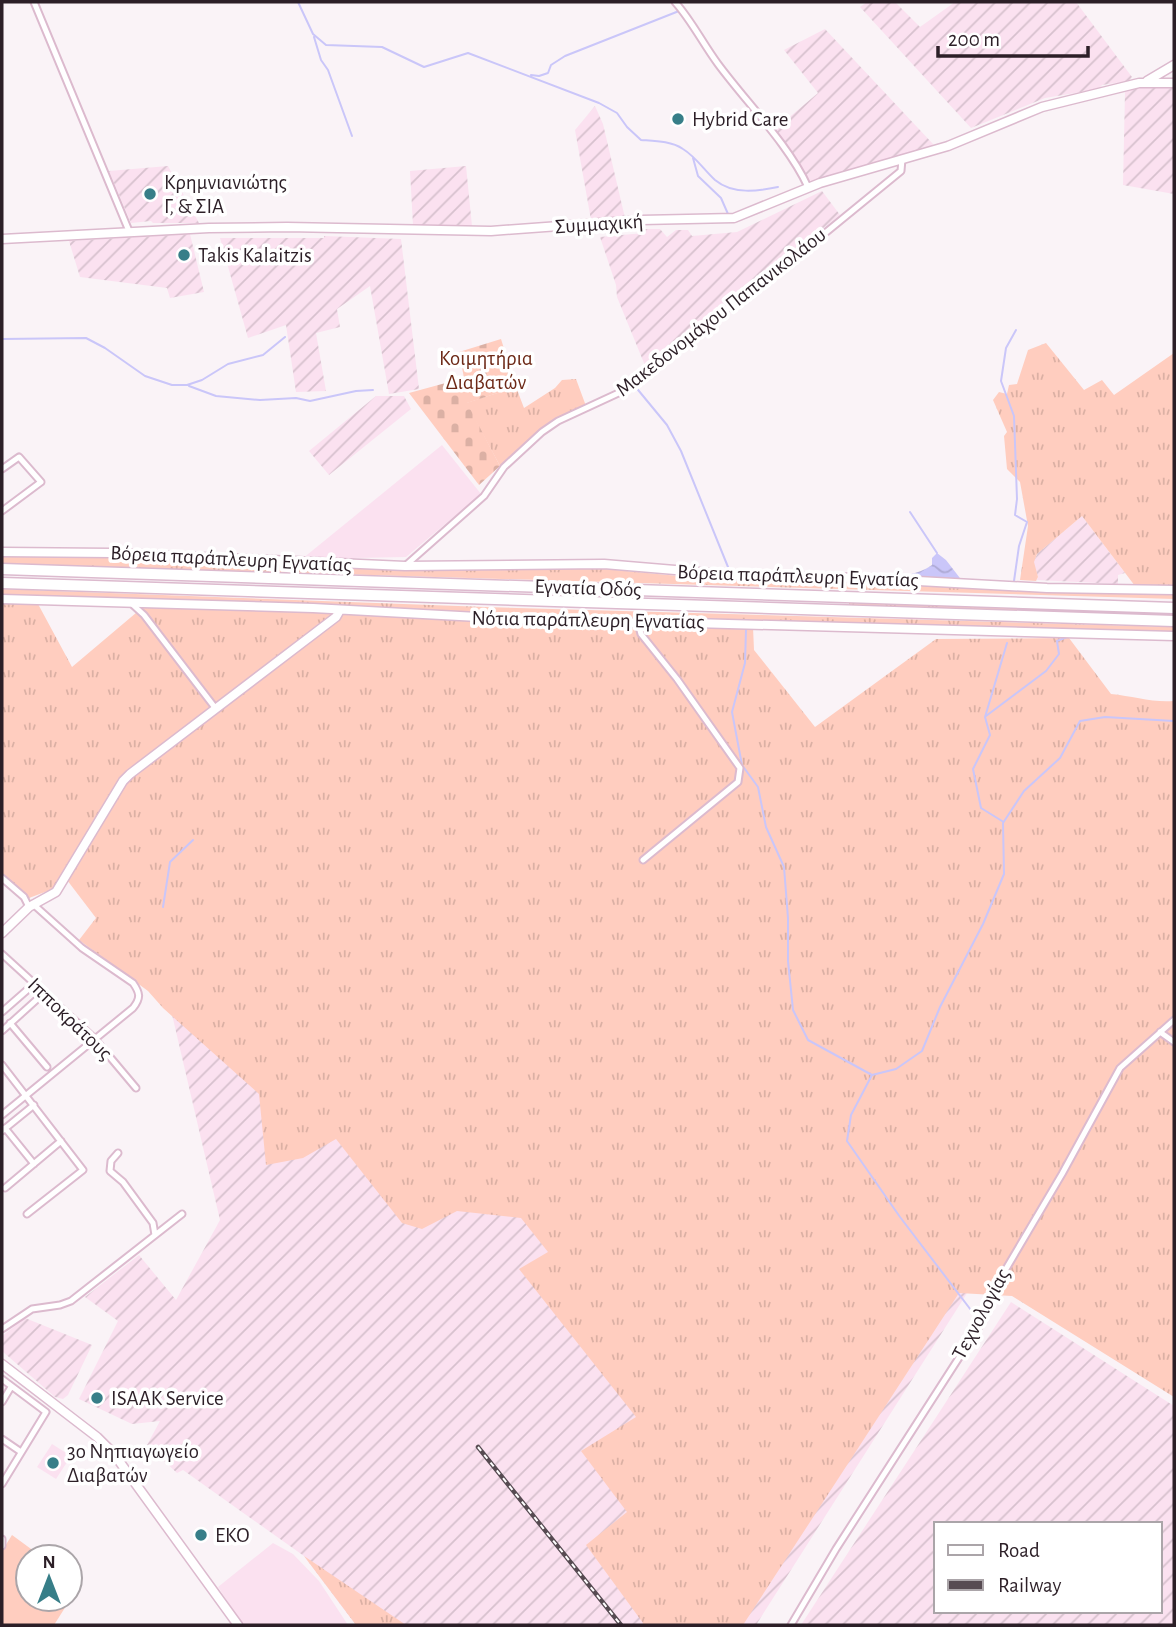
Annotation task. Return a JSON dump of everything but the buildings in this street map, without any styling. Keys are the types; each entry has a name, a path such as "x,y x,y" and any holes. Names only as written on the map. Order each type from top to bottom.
{"highway":[{"name":"Εγνατία Οδός","path":"2,569 1174,608"},
{"name":"Εγνατία Οδός","path":"2,583 1174,621"}],"street":[{"path":"34,2 129,231"},
{"path":"675,2 694,25 718,64 796,165 808,187"},
{"path":"1146,81 1174,65"},
{"path":"1161,73 1162,83"},
{"name":"Συμμαχική","path":"2,239 129,231 287,227 457,232 641,220 721,219 745,214 808,187 948,146 1042,107 1146,81 1174,83"},
{"name":"Μακεδονομάχου Παπανικολάου","path":"405,566 484,496 504,467 542,432 558,421 625,390 655,362 786,265 901,171 902,159"},
{"path":"2,469 19,457 41,482 2,511"},
{"name":"Βόρεια παράπλευρη Εγνατίας","path":"2,552 112,553 405,566 604,564 734,575 864,578 1047,588 1174,590"},
{"name":"Νότια παράπλευρη Εγνατίας","path":"2,599 341,610 535,621 1174,636"},
{"path":"129,602 144,615 216,709"},
{"path":"2,933 31,906 56,892 122,781 336,617 341,610"},
{"path":"638,623 641,634 677,680 741,773 738,782 643,860"},
{"path":"2,878 31,906 139,991 138,1002 133,1008 2,1115"},
{"name":"Ιπποκράτους","path":"2,954 94,1038 136,1088"},
{"path":"2,1012 34,984"},
{"path":"2,1031 44,993"},
{"path":"1174,1020 1160,1032 1174,1042"},
{"path":"10,1023 47,1067"},
{"name":"Τεχνολογίας","path":"792,1625 836,1549 980,1325 990,1296 1062,1174 1120,1068 1160,1032"},
{"path":"2,1065 83,1170 27,1214"},
{"path":"34,1105 4,1130 34,1164"},
{"path":"5,1188 61,1141"},
{"path":"118,1153 111,1161 110,1171 123,1182 153,1223 155,1236"},
{"path":"2,1329 32,1309 71,1301 182,1214"},
{"path":"2,1364 97,1437 114,1454 238,1625"},
{"path":"2,1379 46,1412 2,1484"},
{"path":"2,1402 11,1387"},
{"path":"2,1439 22,1452"}],"shaded area":[{"path":"867,2 895,2 920,27 955,2 1076,2 1132,77 1129,81 1102,85 1099,89 1045,98 971,128 860,7"},
{"path":"825,29 932,146 811,182 773,131 818,93 784,50"},
{"path":"1146,85 1174,85 1174,194 1123,185 1125,92"},
{"path":"595,106 603,124 625,218 605,217 591,220 575,130"},
{"path":"168,166 199,223 131,223 109,171"},
{"path":"466,166 472,226 413,225 410,171"},
{"path":"822,191 840,215 646,368 617,297 616,285 600,237 644,233 641,229 660,229 667,237 676,230 688,230 692,236 737,232"},
{"path":"190,234 204,292 170,298 167,288 80,277 69,241"},
{"path":"324,236 401,239 419,389 389,394 370,286 337,309 340,327 316,333 326,391 296,392 286,325 248,338 220,238"},
{"path":"376,396 404,396 411,409 329,475 309,451"},
{"path":"442,445 481,494 406,557 302,559"},
{"path":"1082,516 1125,573 1118,575 1118,584 1037,580 1033,562 1038,553"},
{"path":"160,963 1102,1081 756,1625 356,1625 304,1556 183,1470 177,1473 147,1445 160,1421 132,1424 79,1399 118,1321 85,1297 139,1255 176,1300 220,1220"},
{"path":"1011,1302 1174,1406 1174,1625 801,1625"},
{"path":"25,1318 92,1345 68,1395 63,1399 55,1397 2,1351 2,1336"},
{"name":"3ο Νηπιαγωγείο Διαβατών","path":"52,1444 71,1456 56,1479 37,1467"},
{"path":"273,1543 293,1554 319,1581 348,1625 243,1625 218,1587"}],"green space":[{"name":"Κοιμητήρια Διαβατών","path":"501,339 516,387 467,403 500,466 479,485 409,393 464,378 459,352"},
{"path":"1046,343 1084,390 1102,380 1114,395 1174,353 1174,586 1135,586 1082,516 1037,554 1034,562 1038,577 1036,581 1020,580 1028,526 1020,482 1007,469 1004,436 1007,432 993,400 999,392 1007,394 1009,385 1017,384 1028,350"},
{"path":"576,379 586,406 555,421 500,466 466,403 516,387 524,408 555,388 562,380"},
{"path":"2,555 99,556 410,569 595,568 720,580 888,582 1174,595 1174,599 2,564"},
{"path":"2,589 485,607 1174,627 1174,634 597,620 2,596"},
{"path":"2,603 38,604 72,667 143,607 294,611 559,625 753,627 754,650 815,727 936,639 1069,638 1111,694 1174,701 1174,1397 1012,1296 959,1293 743,1625 642,1625 586,1545 627,1512 581,1451 636,1417 519,1269 548,1252 521,1218 457,1211 422,1229 402,1223 336,1139 303,1158 266,1165 259,1094 163,1008 148,991 79,940 96,918 67,880 61,877 53,889 29,898 2,876"},
{"path":"849,603 1174,613 1174,616 849,606"},
{"path":"12,1535 23,1543 14,1543 14,1613 62,1613 54,1625 2,1625 2,1551"},
{"path":"304,1556 406,1625 356,1625"}],"water":[{"path":"937,553 963,582 909,577 908,575 932,565 932,558"}],"waterway":[{"path":"298,2 313,34 326,45 382,47 424,67 468,53 599,103 617,113 641,140 668,143 683,149 722,185 746,191 778,187"},
{"path":"531,75 548,73 551,65 565,56 679,11"},
{"path":"314,37 352,136"},
{"path":"693,158 698,176 721,198 728,214"},
{"path":"1014,581 1019,546 1027,522 1015,515 1017,499 1014,416 1001,381 1006,348 1016,330"},
{"path":"2,339 86,338 145,376 172,385 187,385 202,380 228,364 263,355 285,337"},
{"path":"634,385 667,425 681,451 728,567"},
{"path":"189,386 216,396 260,400 296,398 310,401 373,390"},
{"path":"910,512 937,553"},
{"path":"746,629 745,663 732,712 742,765 758,787 766,827 784,867 793,1010 808,1040 872,1075"},
{"path":"986,716 1046,671 1059,654 1057,641 1067,637"},
{"path":"1002,821 981,808 973,769 990,735 985,717 1007,643"},
{"path":"977,1318 900,1217 847,1141 851,1115 872,1075 896,1069 922,1051 940,1007 983,924 1004,874 1003,823 1024,791 1060,758 1080,721 1105,717 1174,721"},
{"path":"163,907 170,862 193,840"}],"railway":[{"path":"478,1447 621,1625"}],"place":[{"name":"Hybrid Care","path":"678,119"},
{"name":"Κρημνιανιώτης Γ, & ΣΙΑ","path":"150,194"},
{"name":"Takis Kalaitzis","path":"184,255"},
{"name":"ISAAK Service","path":"97,1398"},
{"name":"3ο Νηπιαγωγείο Διαβατών","path":"53,1463"},
{"name":"EKO","path":"201,1535"}]}
